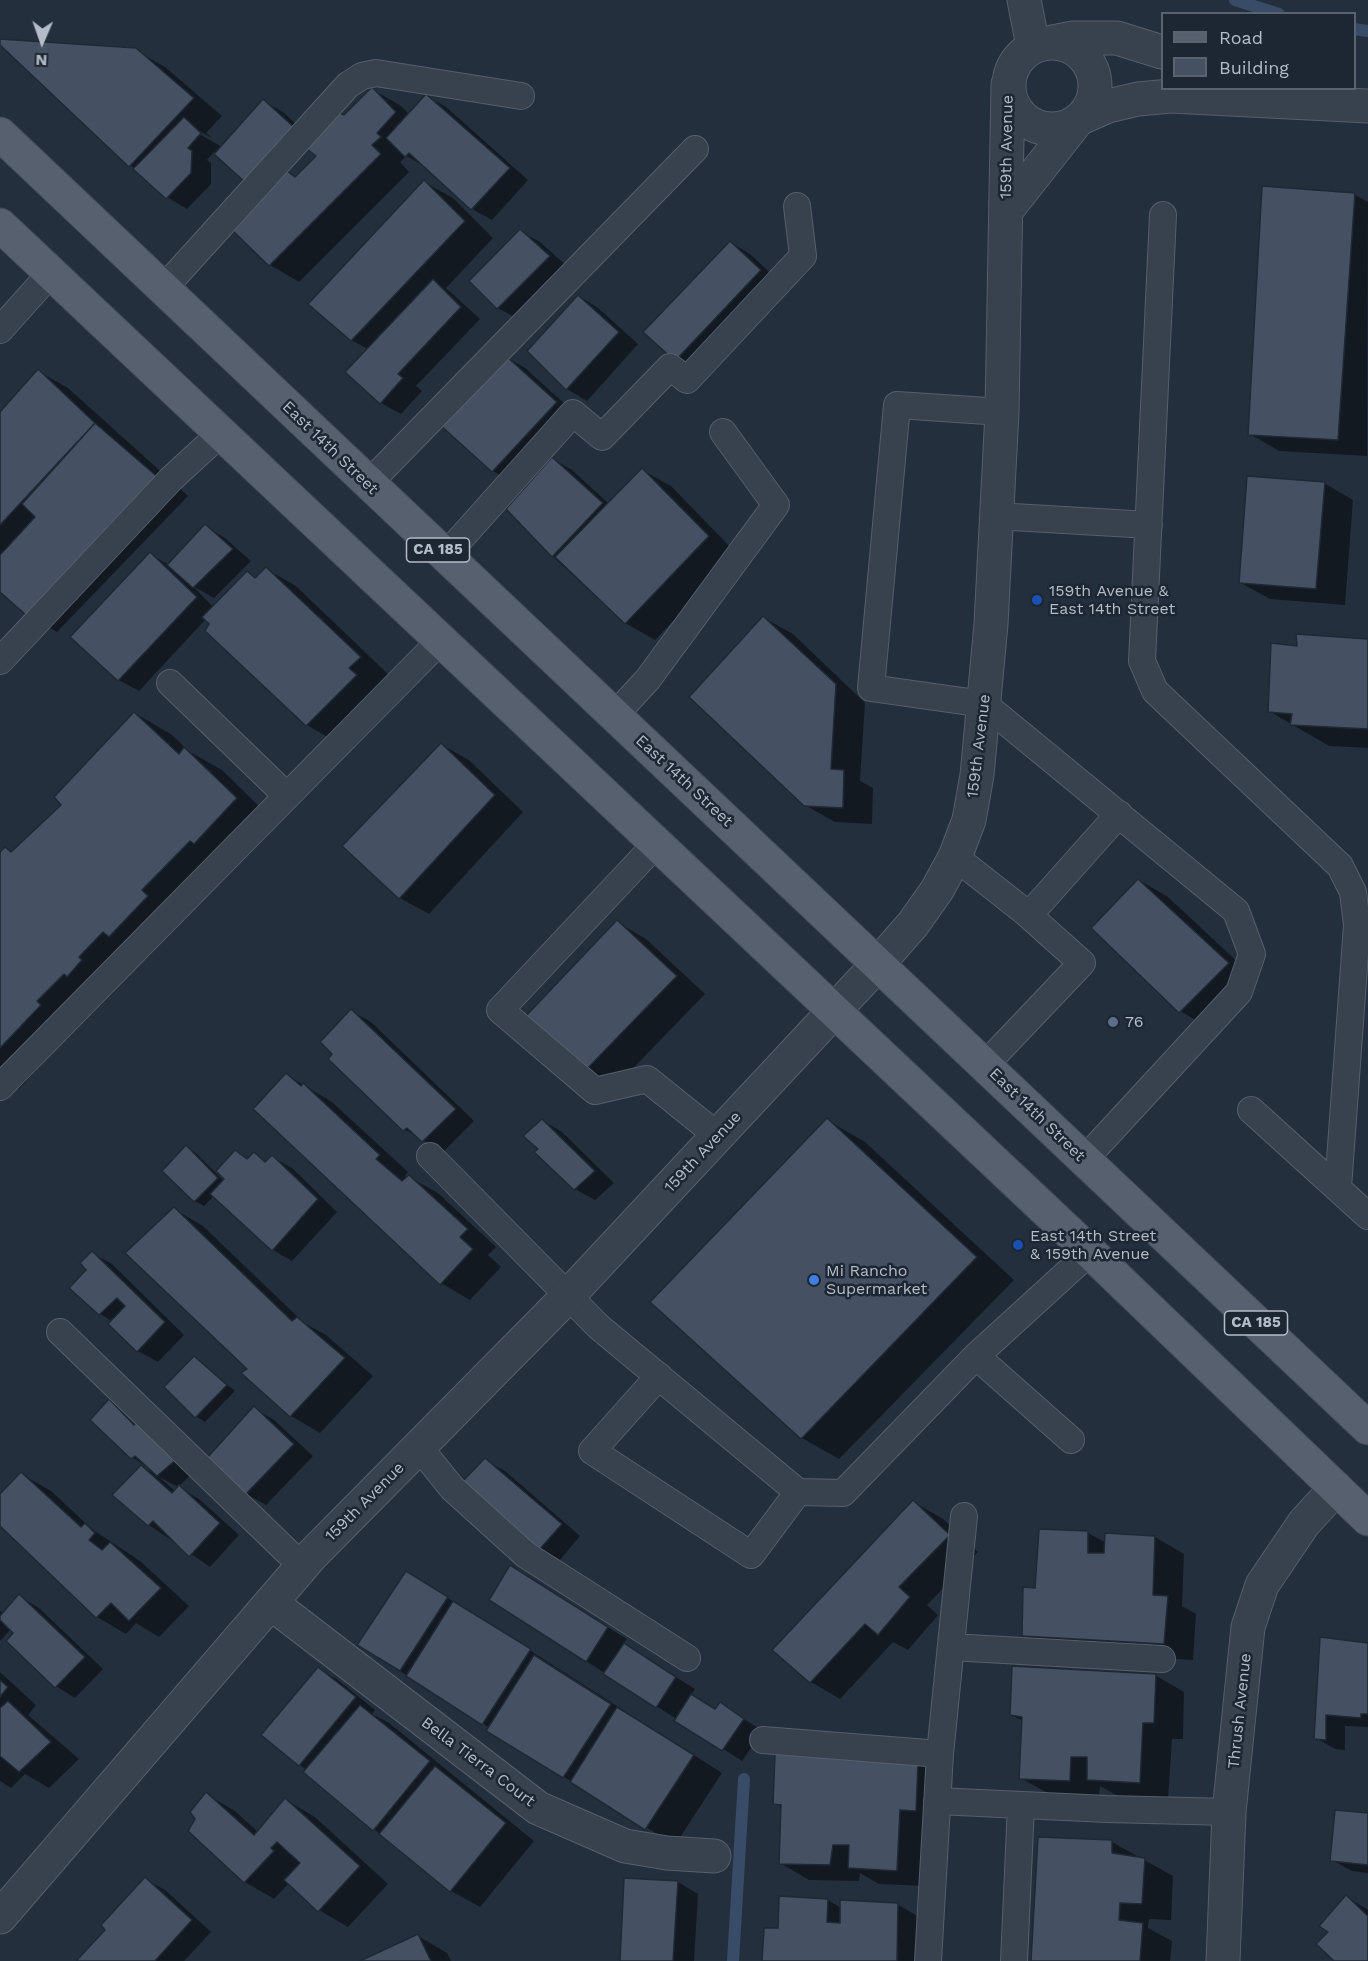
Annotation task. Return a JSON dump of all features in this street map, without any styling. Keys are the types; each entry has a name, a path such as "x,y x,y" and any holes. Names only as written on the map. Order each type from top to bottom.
{"main road":[{"name":"East 14th Street","path":"0,134 1368,1428"},
{"path":"0,225 1090,1252 1368,1519"}],"street":[{"path":"1024,0 1043,44"},
{"path":"1161,52 1117,38 1073,38 1043,44 1018,57 1008,84 1010,98 1017,111 1027,121 1040,128 1055,129 1108,106 1138,99 1171,96 1358,106"},
{"path":"1043,44 1067,44 1089,63 1095,76 1095,91 1079,119"},
{"name":"159th Avenue","path":"0,1917 302,1566 568,1296 878,964 925,907 955,857 969,820 977,775 984,704 1002,412 1008,84"},
{"path":"1290,90 1358,106"},
{"name":"159th Avenue","path":"1006,211 1079,119"},
{"name":"Thrush Avenue","path":"1223,1961 1229,1812 1248,1628 1262,1585 1304,1523 1336,1488"},
{"name":"Bella Tierra Court","path":"271,1603 538,1808 625,1846 667,1853 714,1856"}],"lane":[{"path":"163,289 348,85 362,76 376,73 521,96"},
{"path":"368,484 696,149"},
{"path":"445,556 573,413 602,437 670,367 687,380 803,256 797,206"},
{"path":"1163,214 1142,661 1155,692 1340,866 1353,892 1357,925 1338,1188"},
{"path":"0,330 51,273"},
{"path":"1002,412 897,405 871,688 984,704 1236,911 1252,954 1239,992 1084,1160"},
{"path":"614,716 648,679 776,505 723,432"},
{"path":"0,661 171,479 221,434"},
{"path":"996,516 1149,525"},
{"path":"0,1087 441,640"},
{"path":"170,683 286,796"},
{"path":"1029,915 1119,814"},
{"path":"656,844 500,1010 595,1091 647,1079 718,1136"},
{"path":"955,857 1029,915 1082,963 984,1066"},
{"path":"1251,1110 1368,1215"},
{"path":"430,1156 599,1327 798,1492 843,1493 976,1356 1090,1252"},
{"path":"60,1332 302,1566"},
{"path":"976,1356 1071,1440"},
{"path":"659,1376 592,1451 751,1555 798,1492"},
{"path":"419,1447 453,1488 526,1555 687,1658"},
{"path":"928,1961 940,1754 964,1516"},
{"path":"951,1647 1162,1659"},
{"path":"763,1740 940,1754"},
{"path":"937,1801 1229,1812"},
{"path":"1014,1961 1021,1805"}],"building":[{"path":"0,39 136,48 194,98 129,167 0,45"},
{"path":"372,87 396,112 377,133 381,137 372,145 381,154 269,266 233,231 287,171 295,177 316,156 307,149 340,113 344,115"},
{"path":"426,94 510,168 471,210 409,153 405,157 386,138"},
{"path":"263,99 296,129 246,183 214,154"},
{"path":"184,117 201,133 188,148 192,151 191,173 166,199 133,169"},
{"path":"424,180 465,221 351,341 308,304"},
{"path":"1262,186 1355,193 1338,440 1248,435"},
{"path":"520,229 550,256 497,309 469,281"},
{"path":"730,241 761,270 675,361 643,332"},
{"path":"433,279 461,307 398,374 403,378 380,404 345,372"},
{"path":"578,295 619,332 566,390 527,351"},
{"path":"505,355 557,402 492,472 439,424"},
{"path":"38,369 95,423 0,525 0,412"},
{"path":"95,423 160,479 27,616 0,592 0,555 35,517 22,504"},
{"path":"552,457 603,503 552,557 506,509"},
{"path":"642,468 709,536 625,624 555,557"},
{"path":"1247,476 1325,482 1316,589 1239,583"},
{"path":"205,524 233,549 193,588 167,565"},
{"path":"150,552 197,597 118,681 70,637"},
{"path":"266,567 361,657 349,668 357,675 306,726 205,631 209,624 202,617 247,571 255,578"},
{"path":"763,616 836,684 831,769 844,770 843,808 804,806 689,697"},
{"path":"1296,634 1368,639 1368,729 1290,725 1292,714 1268,712 1271,643 1297,646"},
{"path":"134,712 179,754 184,747 237,798 194,844 190,841 142,890 148,896 109,937 103,932 79,957 82,960 67,977 64,974 37,1001 41,1005 0,1048 0,852 5,847 11,852 61,805 54,797"},
{"path":"441,743 495,795 399,899 342,846"},
{"path":"1138,879 1229,963 1179,1013 1091,928"},
{"path":"617,920 677,976 582,1074 523,1019"},
{"path":"351,1009 456,1109 422,1142 407,1128 403,1131 328,1059 332,1054 320,1042"},
{"path":"286,1073 301,1086 303,1083 380,1155 376,1159 402,1181 409,1175 468,1229 460,1237 473,1249 440,1285 253,1109"},
{"name":"Mi Rancho Supermarket","path":"827,1118 977,1257 801,1439 650,1302"},
{"path":"542,1119 595,1171 574,1190 534,1152 538,1149 523,1136"},
{"path":"186,1145 218,1178 194,1202 162,1171"},
{"path":"235,1150 247,1159 254,1152 265,1162 272,1155 318,1199 272,1251 210,1194 224,1179 216,1171"},
{"path":"174,1207 292,1321 297,1317 345,1358 290,1417 241,1373 247,1369 125,1253"},
{"path":"92,1251 165,1322 137,1352 108,1324 125,1306 117,1298 99,1315 69,1288 86,1270 80,1263"},
{"path":"194,1356 227,1385 195,1418 164,1387"},
{"path":"109,1399 134,1425 139,1420 178,1458 157,1476 135,1456 131,1459 90,1420"},
{"path":"254,1406 294,1444 245,1495 207,1458"},
{"path":"485,1458 562,1524 539,1550 463,1481"},
{"path":"141,1465 172,1493 179,1485 220,1523 189,1557 153,1521 148,1526 112,1495"},
{"path":"21,1472 81,1527 85,1523 95,1533 89,1540 102,1550 110,1542 161,1588 129,1621 111,1603 96,1618 0,1526 0,1494"},
{"path":"913,1500 950,1535 899,1587 910,1597 878,1635 865,1624 810,1683 772,1650"},
{"path":"1039,1529 1088,1531 1088,1553 1104,1553 1105,1533 1155,1536 1153,1595 1168,1596 1164,1644 1022,1636 1023,1587 1035,1588"},
{"path":"510,1565 608,1627 586,1662 489,1600"},
{"path":"406,1571 448,1597 400,1671 357,1645"},
{"path":"19,1594 85,1657 55,1688 6,1641 13,1633 0,1620 0,1616"},
{"path":"453,1601 531,1649 482,1725 406,1676"},
{"path":"1320,1637 1368,1643 1368,1714 1361,1714 1361,1718 1326,1715 1326,1740 1314,1739"},
{"path":"624,1643 676,1677 656,1708 603,1674"},
{"path":"534,1655 611,1704 563,1778 486,1731"},
{"path":"1012,1666 1156,1674 1154,1723 1143,1723 1140,1783 1087,1780 1087,1757 1071,1757 1070,1781 1019,1779 1022,1717 1010,1715"},
{"path":"318,1667 356,1697 299,1766 261,1735"},
{"path":"0,1680 8,1687 0,1697"},
{"path":"691,1694 715,1709 720,1702 744,1719 722,1751 674,1721"},
{"path":"8,1701 51,1742 19,1772 0,1756 0,1708"},
{"path":"360,1705 430,1761 373,1831 303,1772"},
{"path":"617,1707 694,1755 645,1830 570,1782"},
{"path":"775,1754 918,1762 916,1811 900,1810 897,1871 848,1868 849,1845 833,1845 830,1865 779,1864 781,1805 773,1804"},
{"path":"435,1766 506,1823 450,1892 379,1834"},
{"path":"206,1792 254,1835 285,1798 360,1866 318,1912 284,1880 300,1863 277,1842 271,1848 274,1851 244,1883 188,1831 195,1819 190,1812"},
{"path":"1335,1810 1368,1813 1368,1865 1330,1861"},
{"path":"1038,1837 1112,1840 1112,1853 1145,1858 1142,1904 1120,1903 1119,1920 1143,1923 1140,1961 1031,1961"},
{"path":"145,1877 192,1920 155,1961 76,1961 105,1930 101,1925"},
{"path":"624,1878 678,1881 673,1961 620,1961"},
{"path":"1346,1895 1368,1916 1368,1961 1334,1961 1316,1944 1328,1932 1319,1926"},
{"path":"779,1896 828,1899 827,1922 840,1923 840,1900 898,1903 897,1961 762,1961 764,1928 778,1928"},
{"path":"418,1934 431,1961 360,1961"}],"waterway":[{"path":"1235,0 1273,12"},
{"path":"1356,29 1368,31"},
{"path":"733,1961 744,1779"}],"place":[{"name":"159th Avenue & East 14th Street","path":"1037,600"},
{"name":"76","path":"1113,1022"},
{"name":"East 14th Street & 159th Avenue","path":"1018,1245"},
{"name":"Mi Rancho Supermarket","path":"814,1280"}]}
